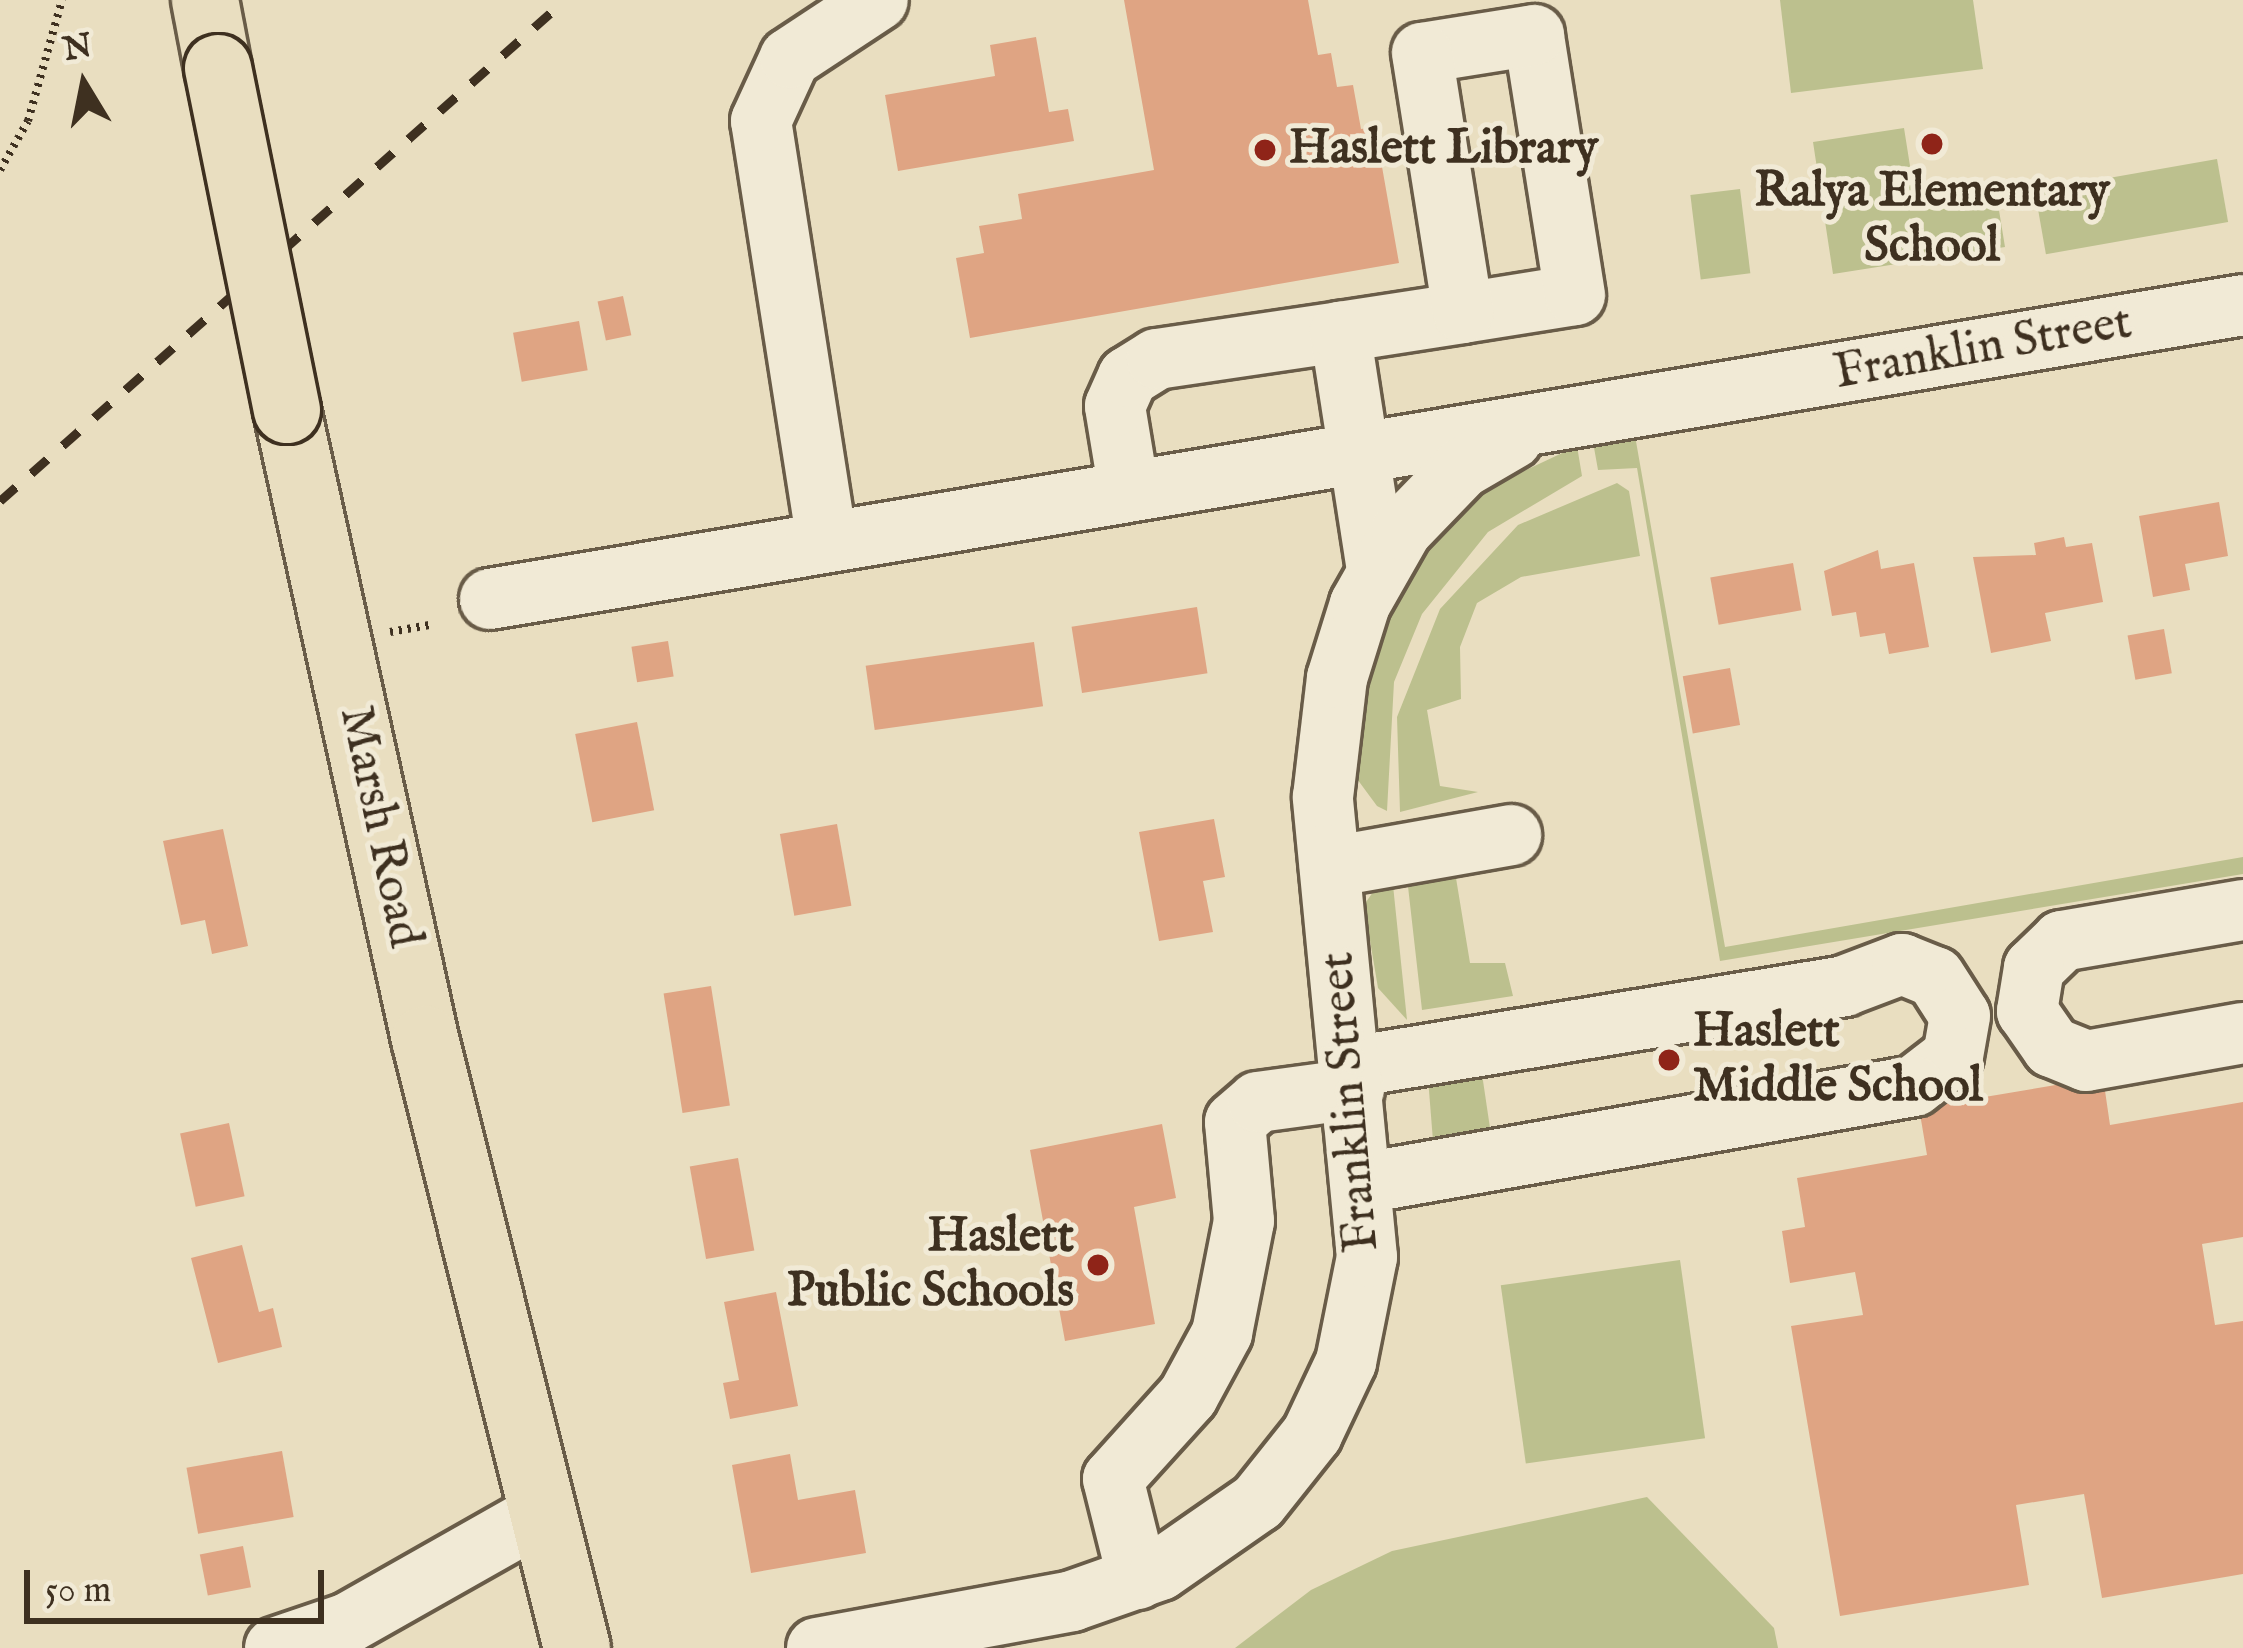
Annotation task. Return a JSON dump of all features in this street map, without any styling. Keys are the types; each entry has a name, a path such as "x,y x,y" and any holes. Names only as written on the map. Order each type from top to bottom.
{"main road":[{"name":"Marsh Road","path":"205,0 287,410 578,1648"}],"street":[{"path":"827,542 760,121 790,58 878,0"},
{"name":"Franklin Street","path":"490,599 2243,305"},
{"path":"1129,491 1115,406 1128,377 1157,359 1463,313"},
{"path":"1340,332 1359,452"},
{"name":"Franklin Street","path":"817,1648 1138,1579 1225,1531 1312,1434 1356,1329 1364,1183 1328,853 1330,715 1377,570 1462,468 1581,418"},
{"name":"Franklin Street","path":"1359,452 1377,570"},
{"path":"1328,853 1508,820"},
{"path":"2243,910 2062,941 2033,968 2027,1011 2051,1047 2086,1061 2243,1033"},
{"path":"1138,1579 1113,1479 1187,1396 1222,1333 1244,1221 1235,1122 1258,1102 1352,1078 1844,986 1902,964 1935,977 1960,1016 1953,1056 1914,1086 1364,1183"},
{"path":"275,1648 348,1624 544,1512"}],"path":[{"path":"0,170 28,121 62,0"},
{"path":"390,632 429,626"}],"green space":[{"path":"1780,0 1973,0 1983,69 1791,93"},
{"path":"1904,128 1917,210 1997,198 2005,247 1833,274 1813,142"},
{"path":"2217,159 2228,222 2046,254 2035,191"},
{"path":"1740,189 1750,273 1701,279 1690,195"},
{"path":"1634,430 1725,947 2243,857 2243,874 1720,961 1637,468 1598,470 1593,442"},
{"path":"1577,446 1582,476 1488,532 1422,614 1394,682 1387,811 1377,806 1349,768 1368,654 1418,557 1488,488"},
{"path":"1617,483 1629,491 1640,556 1521,577 1477,603 1460,647 1461,699 1427,710 1440,786 1478,792 1400,812 1397,717 1440,609 1518,525"},
{"path":"1405,860 1455,872 1470,963 1505,963 1513,996 1422,1010"},
{"path":"1391,866 1407,1020 1378,988 1364,905"},
{"path":"1482,1074 1490,1128 1433,1141 1428,1078"},
{"path":"1680,1260 1705,1438 1526,1463 1501,1285"},
{"path":"1647,1497 1774,1628 1778,1648 1235,1648 1311,1590 1392,1551"}],"building":[{"name":"Haslett Library","path":"1124,0 1308,0 1318,55 1331,53 1337,87 1353,85 1361,129 1375,127 1399,263 970,338 956,258 984,253 979,226 1022,219 1018,194 1154,170"},
{"path":"1036,37 1049,112 1068,109 1074,141 898,171 885,95 995,76 990,45"},
{"path":"623,296 631,335 606,341 598,301"},
{"path":"579,321 588,370 522,382 513,333"},
{"path":"2219,502 2228,556 2185,564 2190,590 2153,597 2139,516"},
{"path":"2064,537 2066,547 2092,543 2103,602 2045,613 2051,641 1991,653 1973,557 2036,555 2034,543"},
{"path":"1878,550 1881,569 1914,563 1929,647 1889,654 1885,633 1860,637 1856,612 1832,616 1824,571"},
{"path":"1793,563 1801,610 1719,625 1710,578"},
{"path":"1197,607 1207,673 1082,693 1072,627"},
{"path":"2164,629 2172,673 2135,680 2128,635"},
{"path":"668,641 674,677 637,682 631,647"},
{"path":"1034,642 1043,706 875,730 866,666"},
{"path":"1730,668 1740,725 1693,733 1683,676"},
{"path":"637,722 654,810 592,822 575,734"},
{"path":"1214,819 1225,877 1203,881 1213,932 1159,941 1139,832"},
{"path":"837,824 851,906 794,916 780,834"},
{"path":"223,829 248,946 212,954 205,920 181,925 163,841"},
{"path":"711,986 730,1106 683,1113 664,994"},
{"path":"2103,1077 2110,1125 2243,1102 2243,1237 2202,1244 2215,1325 2243,1321 2243,1574 2102,1598 2084,1494 2016,1505 2029,1585 1840,1616 1791,1326 1863,1315 1855,1272 1790,1283 1782,1231 1805,1227 1797,1178 1927,1155 1919,1108"},
{"path":"229,1123 245,1196 196,1207 180,1133"},
{"name":"Haslett Public Schools","path":"1162,1124 1176,1198 1134,1207 1155,1324 1065,1341 1030,1150"},
{"path":"738,1158 754,1251 706,1259 690,1167"},
{"path":"242,1245 259,1312 273,1308 282,1347 218,1363 191,1258"},
{"path":"776,1292 798,1406 730,1419 723,1383 739,1380 724,1302"},
{"path":"282,1451 294,1517 198,1534 186,1468"},
{"path":"790,1454 798,1500 855,1490 866,1553 751,1573 732,1465"},
{"path":"243,1546 251,1587 208,1596 200,1554"}],"railway":[{"path":"0,501 565,0"}],"place":[{"name":"Ralya Elementary School","path":"1932,144"},
{"name":"Haslett Library","path":"1265,150"},
{"name":"Haslett Middle School","path":"1669,1060"},
{"name":"Haslett Public Schools","path":"1098,1265"}]}
